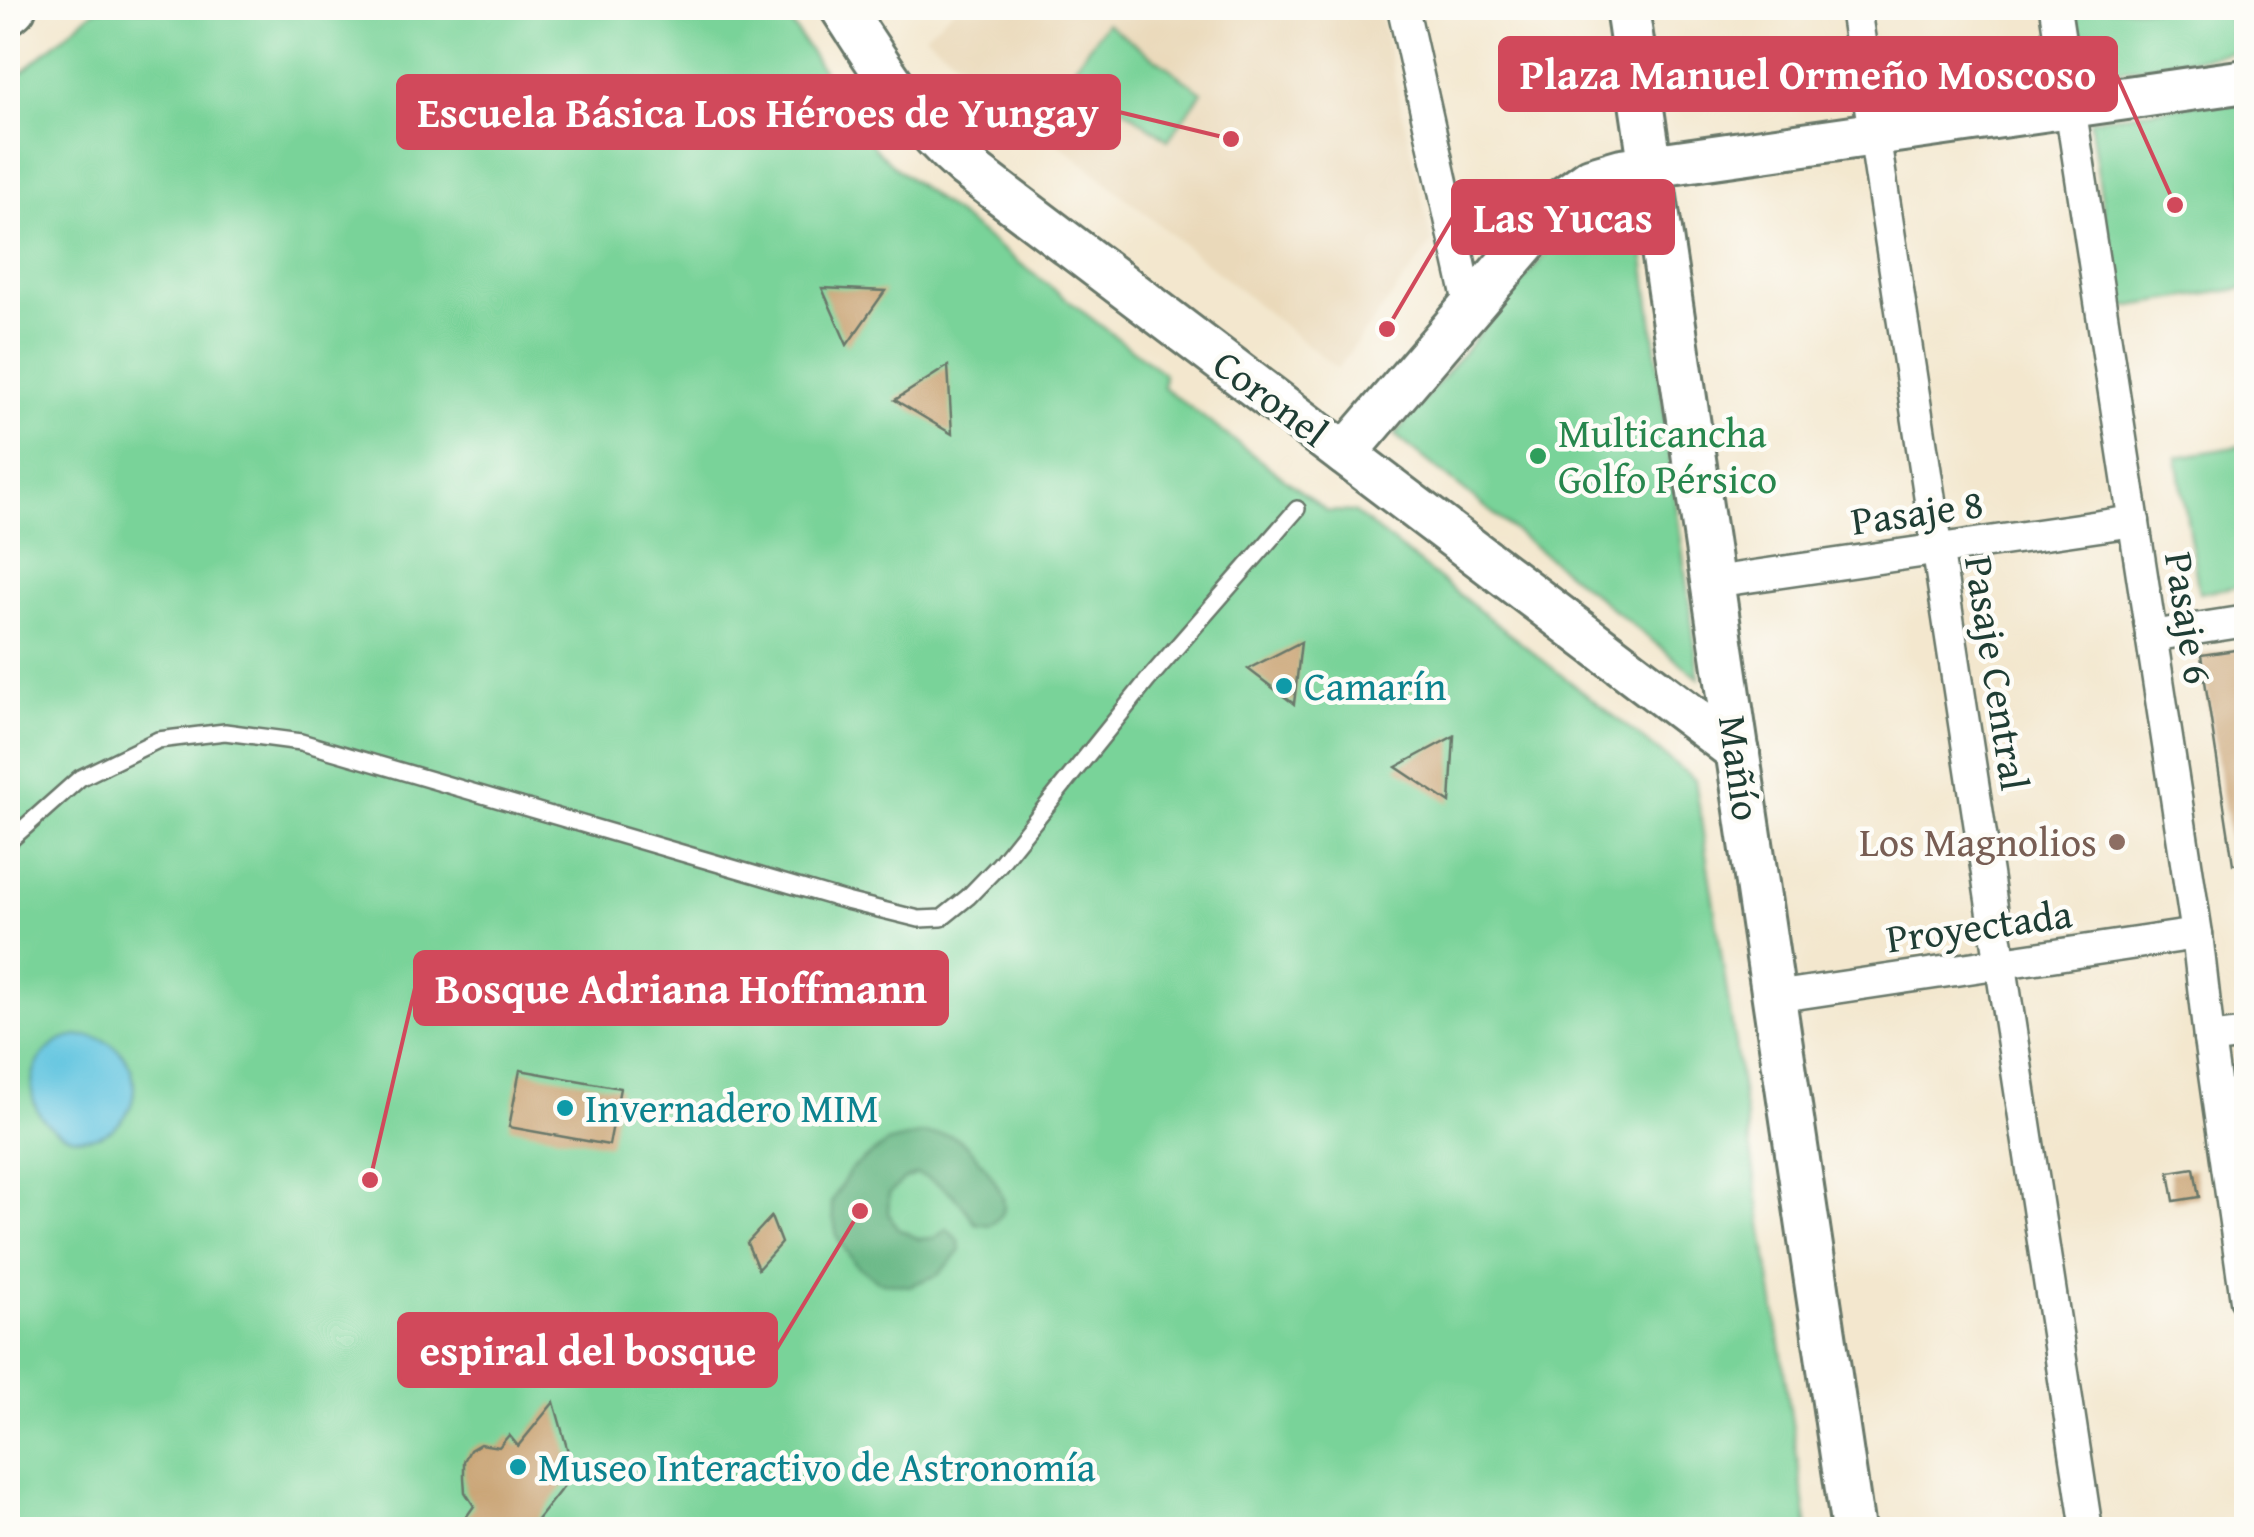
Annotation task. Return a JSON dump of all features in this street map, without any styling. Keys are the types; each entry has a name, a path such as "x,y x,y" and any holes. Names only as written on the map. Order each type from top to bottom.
{"street":[{"path":"8,13 14,8"},
{"name":"Coronel","path":"842,8 905,104 944,148 1738,752"},
{"path":"1402,8 1470,308"},
{"name":"Mañío","path":"1628,8 1852,1530"},
{"name":"Pasaje Central","path":"1855,8 2087,1530"},
{"name":"Pasaje 6","path":"2056,8 2245,1283"},
{"path":"1345,454 1563,199 1606,174 2246,82"},
{"name":"Pasaje 8","path":"1713,582 2134,520"},
{"path":"2151,636 2246,621"},
{"name":"Proyectada","path":"1774,997 2196,934"},
{"path":"2209,1039 2246,1034"}],"lane":[{"path":"8,842 80,778 158,740 225,732 301,742 846,901 919,920 942,918 999,864 1147,680 1296,509"}],"shaded area":[{"path":"955,8 1379,8 1432,243 1337,369 925,35"}],"green space":[{"path":"97,8 781,8 875,149 897,169 1164,374 1163,387 1327,511 1354,512 1695,780 1808,1529 8,1529 8,84"},
{"path":"2074,8 2228,8 2235,52 2084,76"},
{"path":"1106,23 1202,92 1168,140 1071,71"},
{"path":"2243,96 2246,288 2118,308 2090,120"},
{"path":"1599,189 1635,189 1699,678 1395,435"},
{"path":"2246,445 2246,585 2199,593 2177,457"},
{"path":"922,1134 950,1136 969,1148 993,1179 1004,1210 990,1225 975,1223 957,1199 936,1182 917,1174 903,1180 889,1194 888,1213 898,1229 919,1239 935,1238 947,1229 959,1241 960,1252 938,1275 909,1286 878,1281 856,1265 837,1237 831,1203 851,1169 887,1143"}],"water":[{"path":"83,1036 103,1040 119,1051 130,1067 134,1087 130,1107 119,1123 103,1134 83,1138 63,1134 47,1123 36,1107 32,1087 36,1067 47,1051 63,1040"}],"building":[{"path":"822,288 885,291 847,345"},
{"path":"948,366 952,434 895,400"},
{"name":"Camarín","path":"1301,642 1294,704 1248,669"},
{"path":"2242,649 2246,679 2246,863 2233,864 2201,655"},
{"path":"1454,736 1450,803 1396,767"},
{"name":"Invernadero MIM","path":"520,1070 620,1088 609,1145 509,1127"},
{"path":"2194,1168 2199,1197 2174,1201 2169,1172"},
{"path":"771,1217 781,1243 758,1269 747,1243"},
{"name":"Museo Interactivo de Astronomía","path":"554,1402 574,1473 529,1530 457,1530 474,1506 465,1492 464,1461 470,1450 480,1444 499,1447 509,1435 518,1446"}],"place":[{"name":"Escuela Básica Los Héroes de Yungay","path":"1231,139"},
{"name":"Plaza Manuel Ormeño Moscoso","path":"2175,205"},
{"name":"Las Yucas","path":"1387,329"},
{"name":"Multicancha Golfo Pérsico","path":"1538,456"},
{"name":"Camarín","path":"1284,686"},
{"name":"Los Magnolios","path":"2117,842"},
{"name":"Invernadero MIM","path":"565,1108"},
{"name":"Bosque Adriana Hoffmann","path":"370,1180"},
{"name":"espiral del bosque","path":"860,1211"},
{"name":"Museo Interactivo de Astronomía","path":"518,1467"}]}
